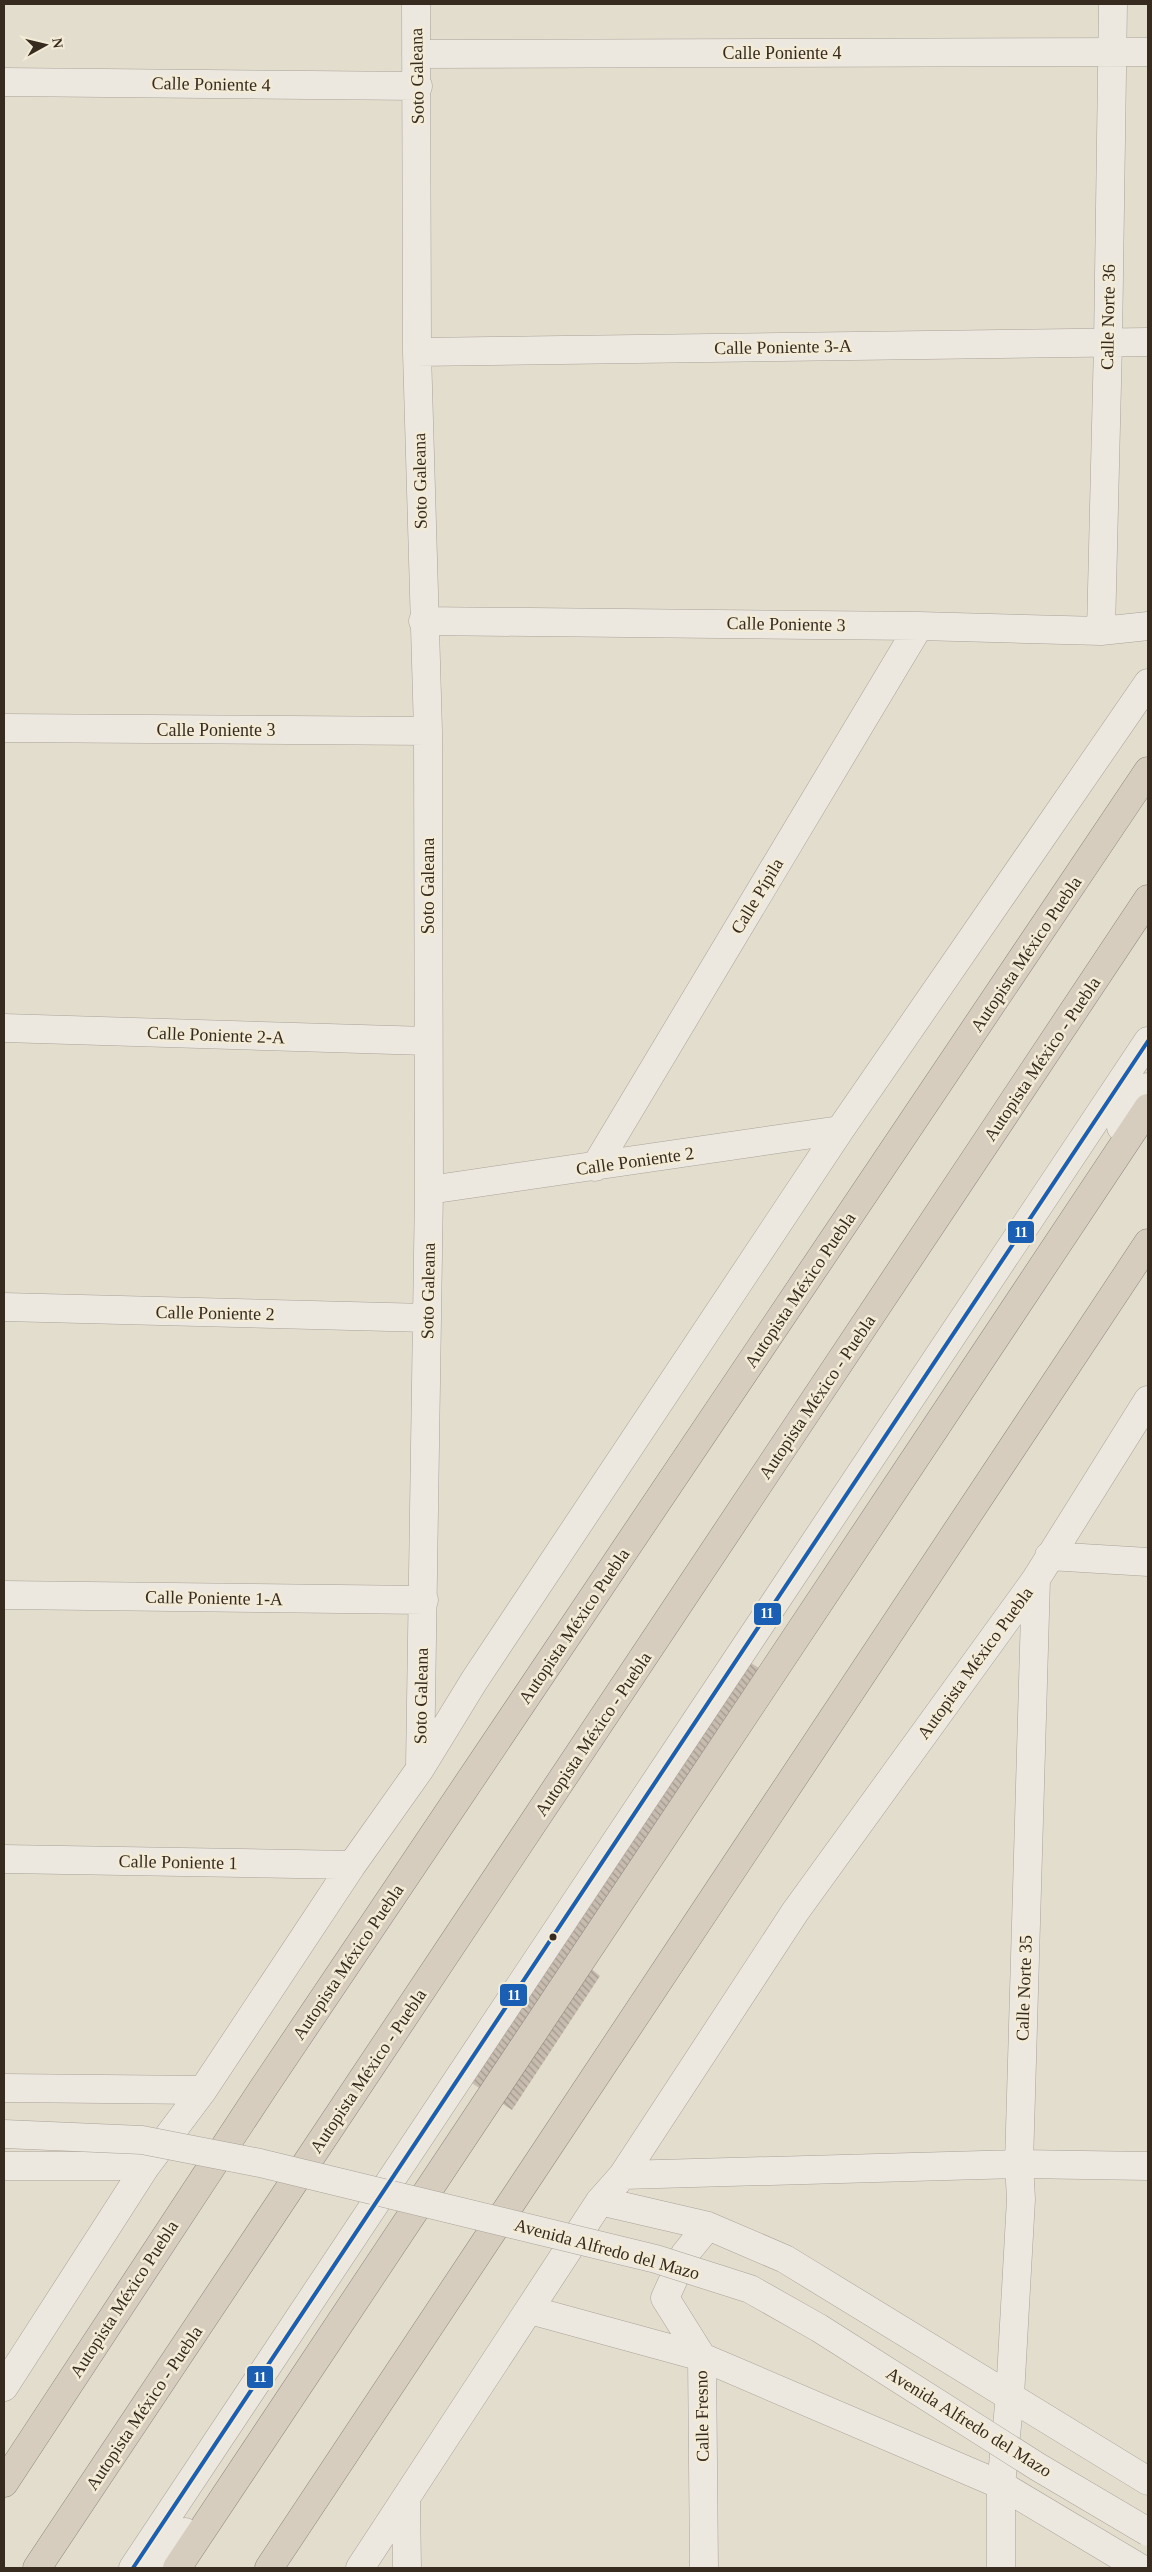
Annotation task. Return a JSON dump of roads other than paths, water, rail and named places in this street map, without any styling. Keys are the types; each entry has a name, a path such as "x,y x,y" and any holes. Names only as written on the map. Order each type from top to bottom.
{"highway":[{"name":"Autopista México Puebla","path":"4,2483 264,2087 1148,771"},
{"name":"Autopista México - Puebla","path":"38,2568 1148,899"},
{"path":"178,2568 1148,1108"},
{"path":"268,2568 1148,1243"}],"street":[{"name":"Soto Galeana","path":"416,4 418,86 417,352 423,621 428,731 427,1041 429,1190 420,1769"},
{"name":"Calle Norte 36","path":"1101,631 1113,4"},
{"name":"Calle Poniente 4","path":"416,54 1148,52"},
{"name":"Calle Poniente 4","path":"4,82 418,86"},
{"name":"Calle Poniente 3-A","path":"417,352 1148,342"},
{"name":"Calle Poniente 3","path":"423,621 919,626 1101,631 1148,626"},
{"name":"Calle Pípila","path":"595,1167 919,626"},
{"path":"4,2387 146,2166 203,2090 352,1864 420,1769 474,1681 840,1130 1148,683"},
{"name":"Calle Poniente 3","path":"4,728 428,731"},
{"name":"Calle Poniente 2-A","path":"4,1028 427,1041"},
{"path":"133,2568 1148,1041"},
{"path":"161,2568 1148,1087"},
{"name":"Calle Poniente 2","path":"429,1190 840,1130"},
{"name":"Calle Poniente 2","path":"4,1308 427,1318"},
{"name":"Autopista México Puebla","path":"360,2568 600,2201 623,2175 795,1912 1042,1567 1148,1400"},
{"path":"1042,1567 1148,1562"},
{"name":"Calle Norte 35","path":"1001,2568 1001,2485 1010,2396 1021,2199 1019,2164 1042,1567"},
{"name":"Calle Poniente 1-A","path":"4,1595 424,1600"},
{"name":"Calle Poniente 1","path":"4,1859 352,1864"},
{"path":"4,2088 203,2090"},
{"name":"Avenida Alfredo del Mazo","path":"4,2134 142,2140 260,2164 656,2259 750,2289 819,2328 1038,2467 1148,2532"},
{"path":"623,2175 1019,2164 1148,2166"},
{"path":"4,2166 146,2166"},
{"path":"600,2201 708,2226 785,2259 1148,2481"},
{"name":"Calle Fresno","path":"704,2568 702,2357 665,2298 685,2254 708,2226"},
{"path":"530,2310 702,2357 1001,2485 1140,2568"},
{"path":"406,2499 407,2568"}]}
